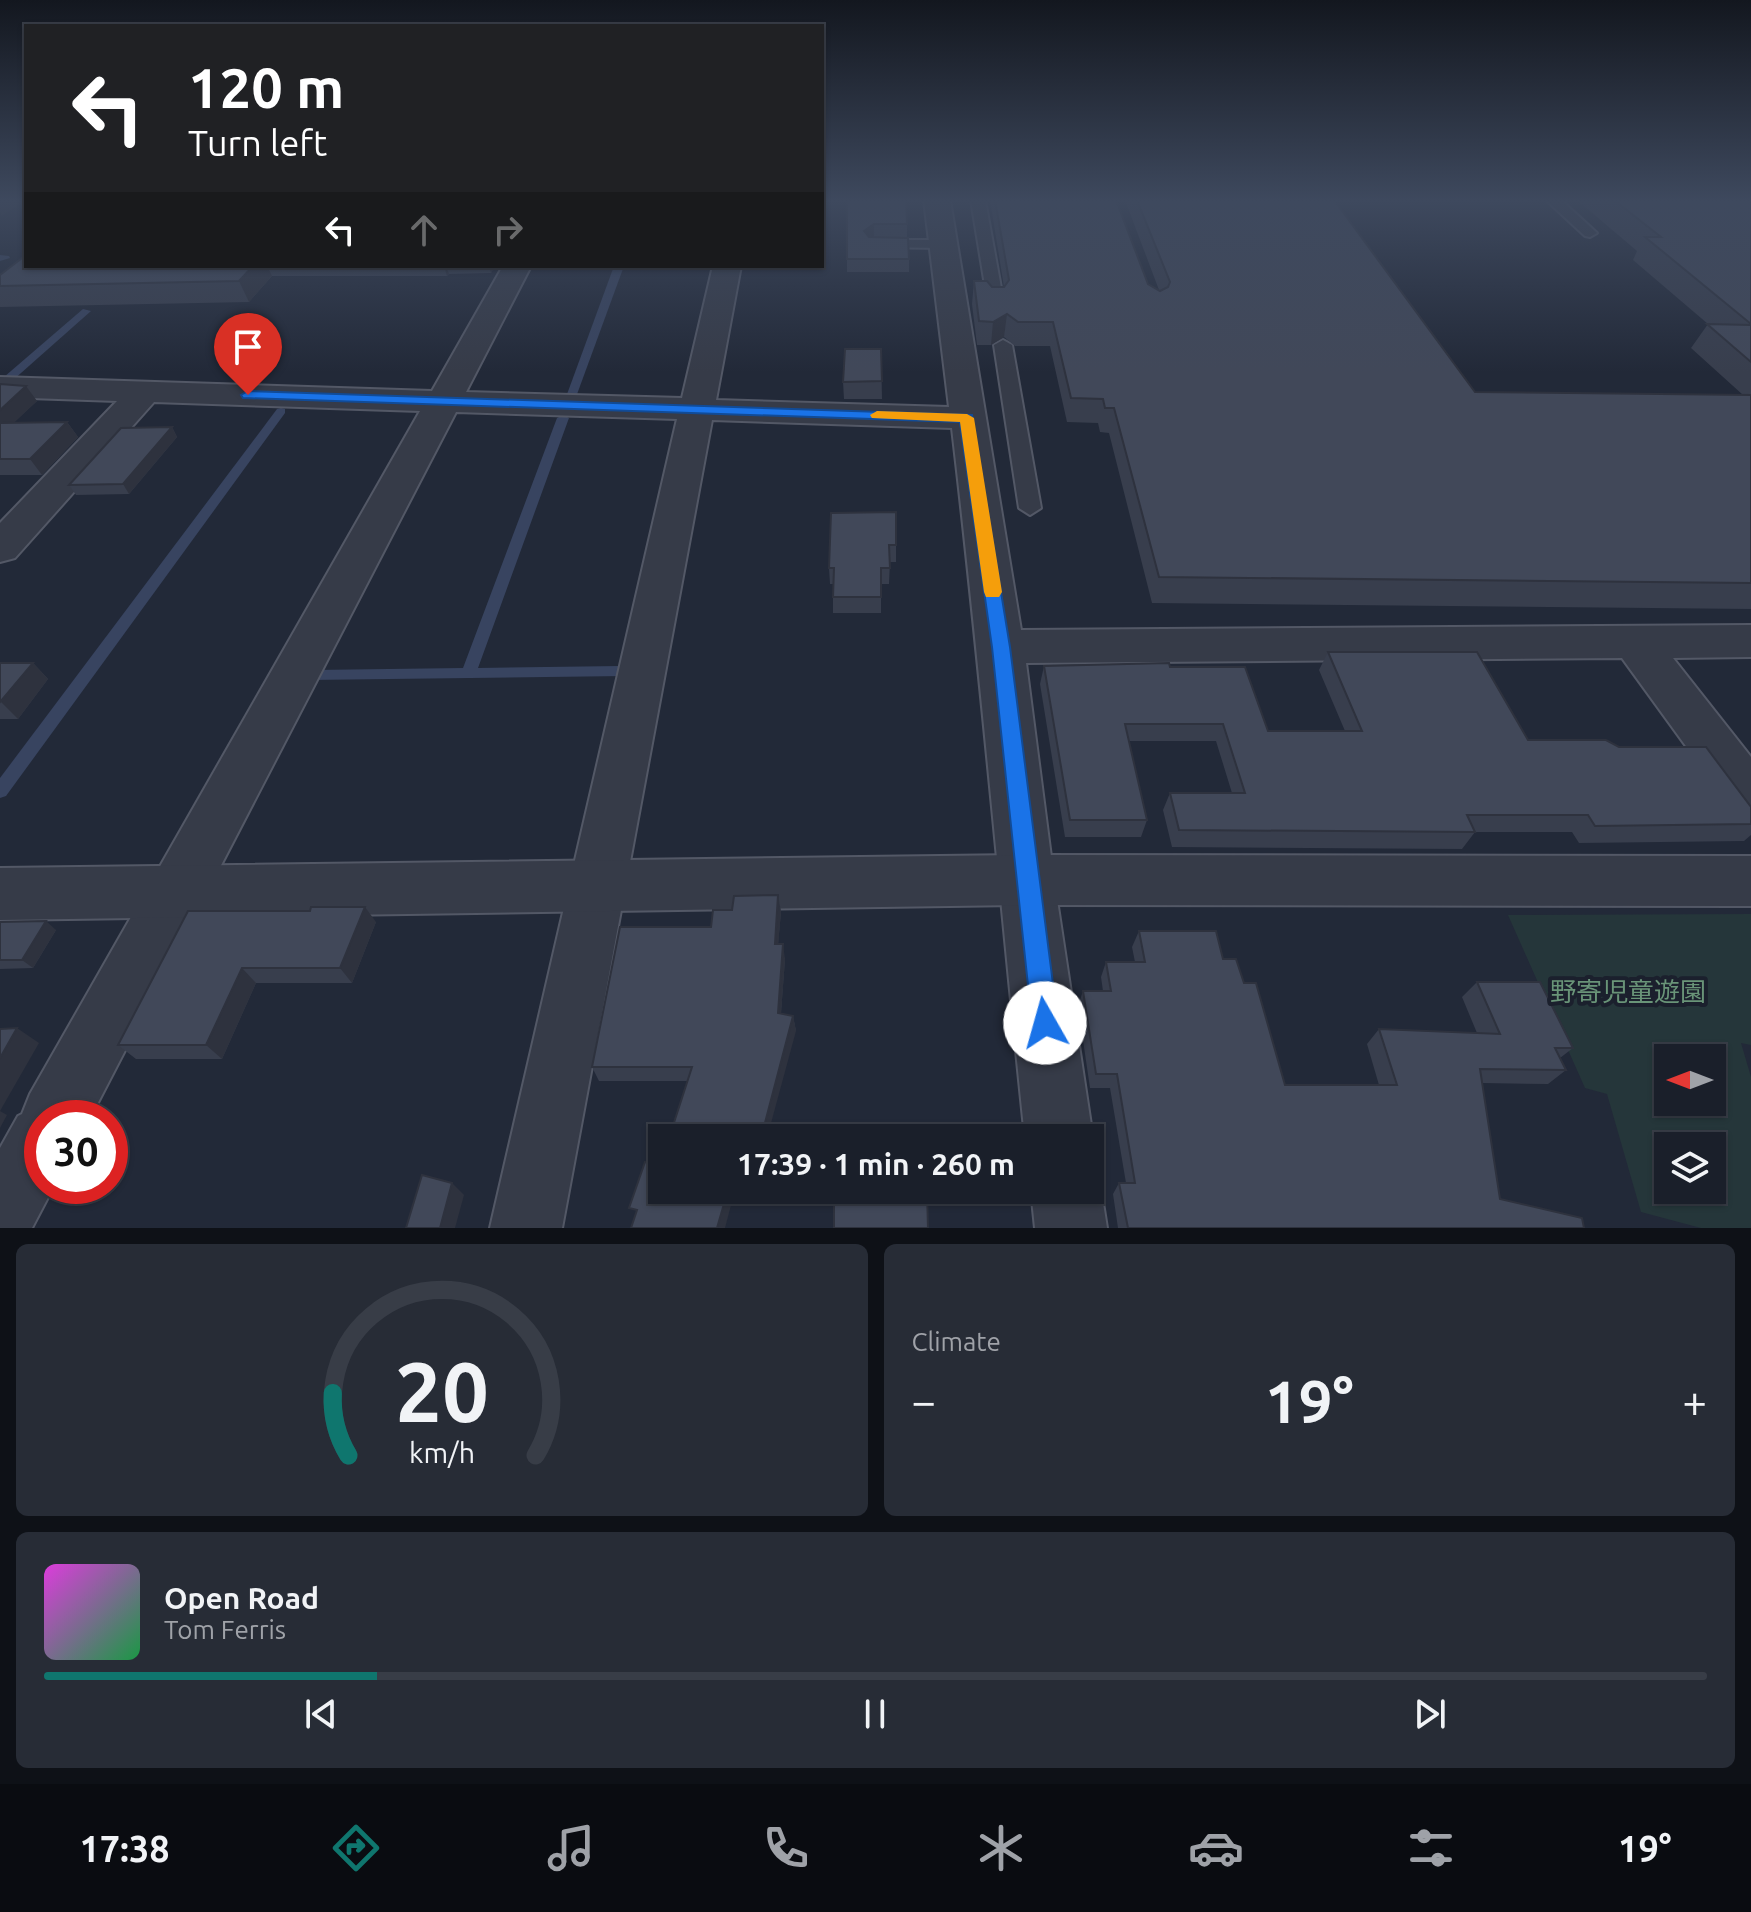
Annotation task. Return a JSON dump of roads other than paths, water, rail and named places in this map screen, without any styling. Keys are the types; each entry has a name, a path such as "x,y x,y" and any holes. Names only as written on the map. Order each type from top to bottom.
{"street":[{"path":"945,257 1001,647 1026,880 1057,1124"},
{"path":"64,1100 516,268"},
{"path":"526,1228 727,268"},
{"path":"0,387 967,418"},
{"path":"0,548 145,392"},
{"path":"1001,647 1751,641"},
{"path":"1635,642 1751,796"},
{"path":"0,894 1026,880 1751,881"},
{"path":"0,1217 24,1173"},
{"path":"1068,1204 1071,1228"}],"lane":[{"path":"988,257 996,304"},
{"path":"1003,345 1030,508"}],"waterway":[{"path":"0,258 6,258"},
{"path":"571,397 618,268"},
{"path":"8,379 86,311"},
{"path":"0,791 281,411"},
{"path":"468,674 563,418"},
{"path":"468,674 620,672"},
{"path":"314,676 468,674"}],"park label":[{"name":"野寄児童遊園","path":"1628,992"}]}
